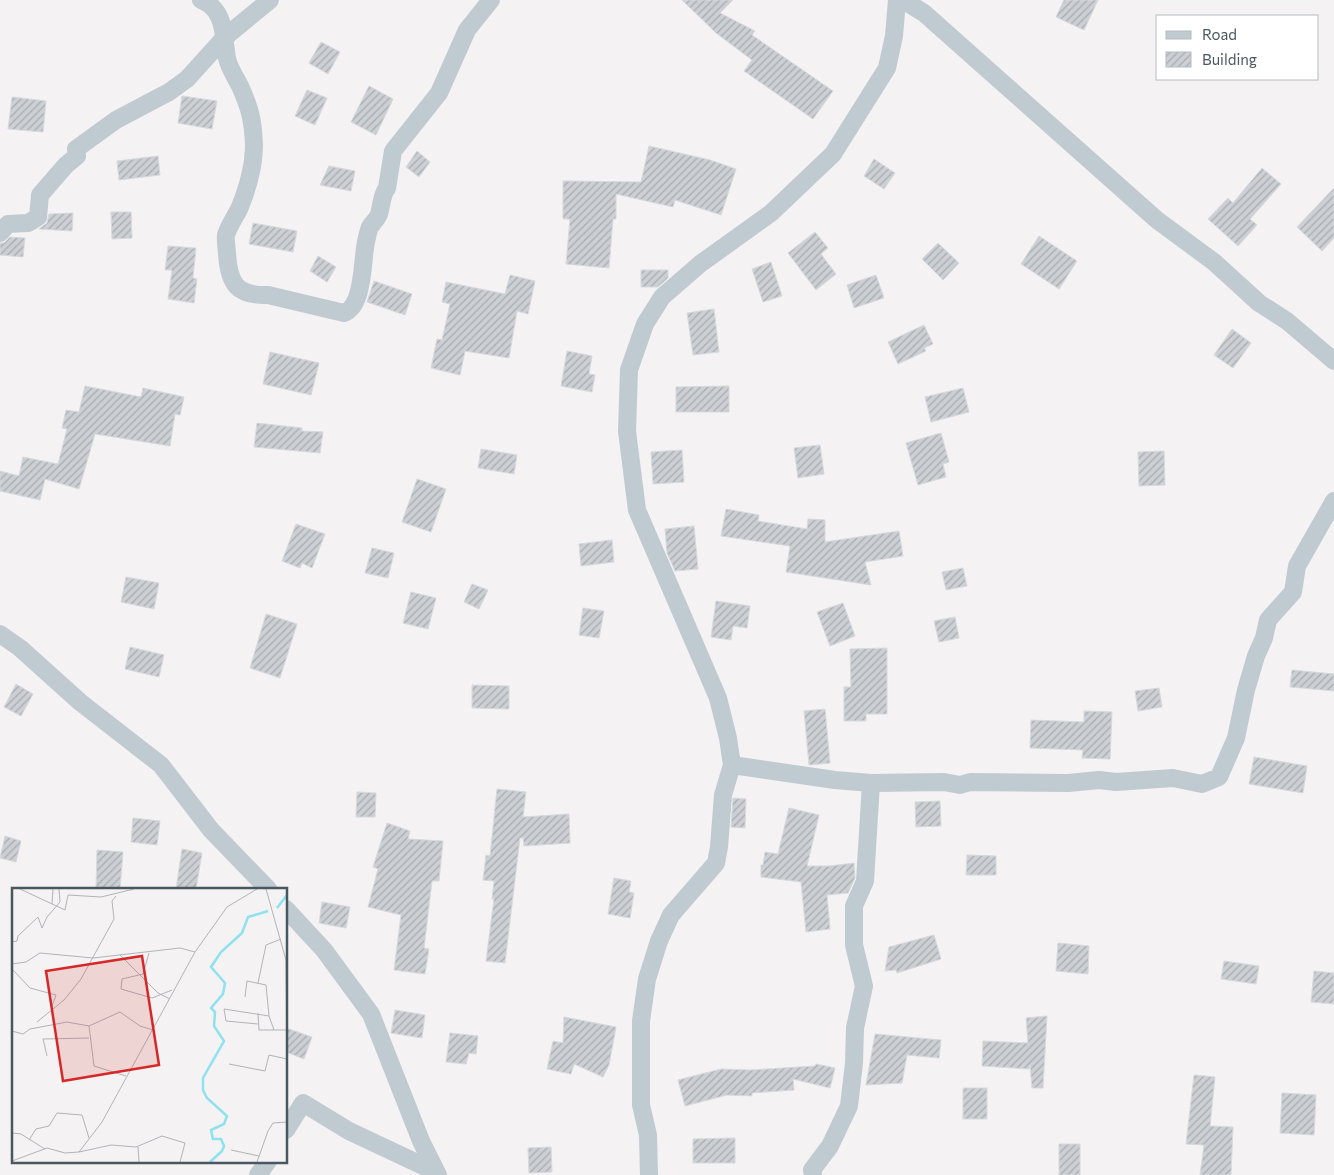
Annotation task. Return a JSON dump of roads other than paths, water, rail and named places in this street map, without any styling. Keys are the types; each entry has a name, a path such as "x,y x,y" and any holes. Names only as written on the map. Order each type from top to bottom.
{"street":[{"path":"200,0 207,2 220,17 225,36 228,61 252,116 254,146 252,174 240,208 226,236 228,270 232,282 240,289 248,292 344,313 349,311 354,305 364,269 366,242 370,227 380,212 383,193 387,188 393,151 439,93 467,30 491,0"},
{"path":"0,233 8,224 28,223 38,217 40,195 66,165 77,156 76,149 116,120 169,92 187,79 225,36 270,0"},
{"path":"649,1175 648,1135 642,1105 641,1021 647,979 659,941 671,915 716,863 723,795 732,765 728,738 718,698 637,510 627,431 629,370 645,324 662,297 700,264 771,212 833,154 860,108 887,68 894,36 897,0"},
{"path":"903,0 924,13 1157,220 1214,262 1259,303 1287,321 1334,361"},
{"path":"732,765 836,780 944,782 960,785 970,782 1068,783 1099,780 1116,782 1173,778 1202,784 1219,777 1236,738 1246,690 1256,656 1264,638 1268,620 1294,592 1297,566 1334,501"},
{"path":"0,634 20,648 80,702 161,766 211,830 267,888"},
{"path":"813,1175 812,1170 830,1146 849,1106 854,1063 855,1028 864,986 854,945 854,906 864,881 871,782"},
{"path":"288,910 324,950 370,1014 421,1141 437,1174"},
{"path":"288,1127 303,1103 349,1131 437,1174"},
{"path":"258,1175 267,1162"}]}
